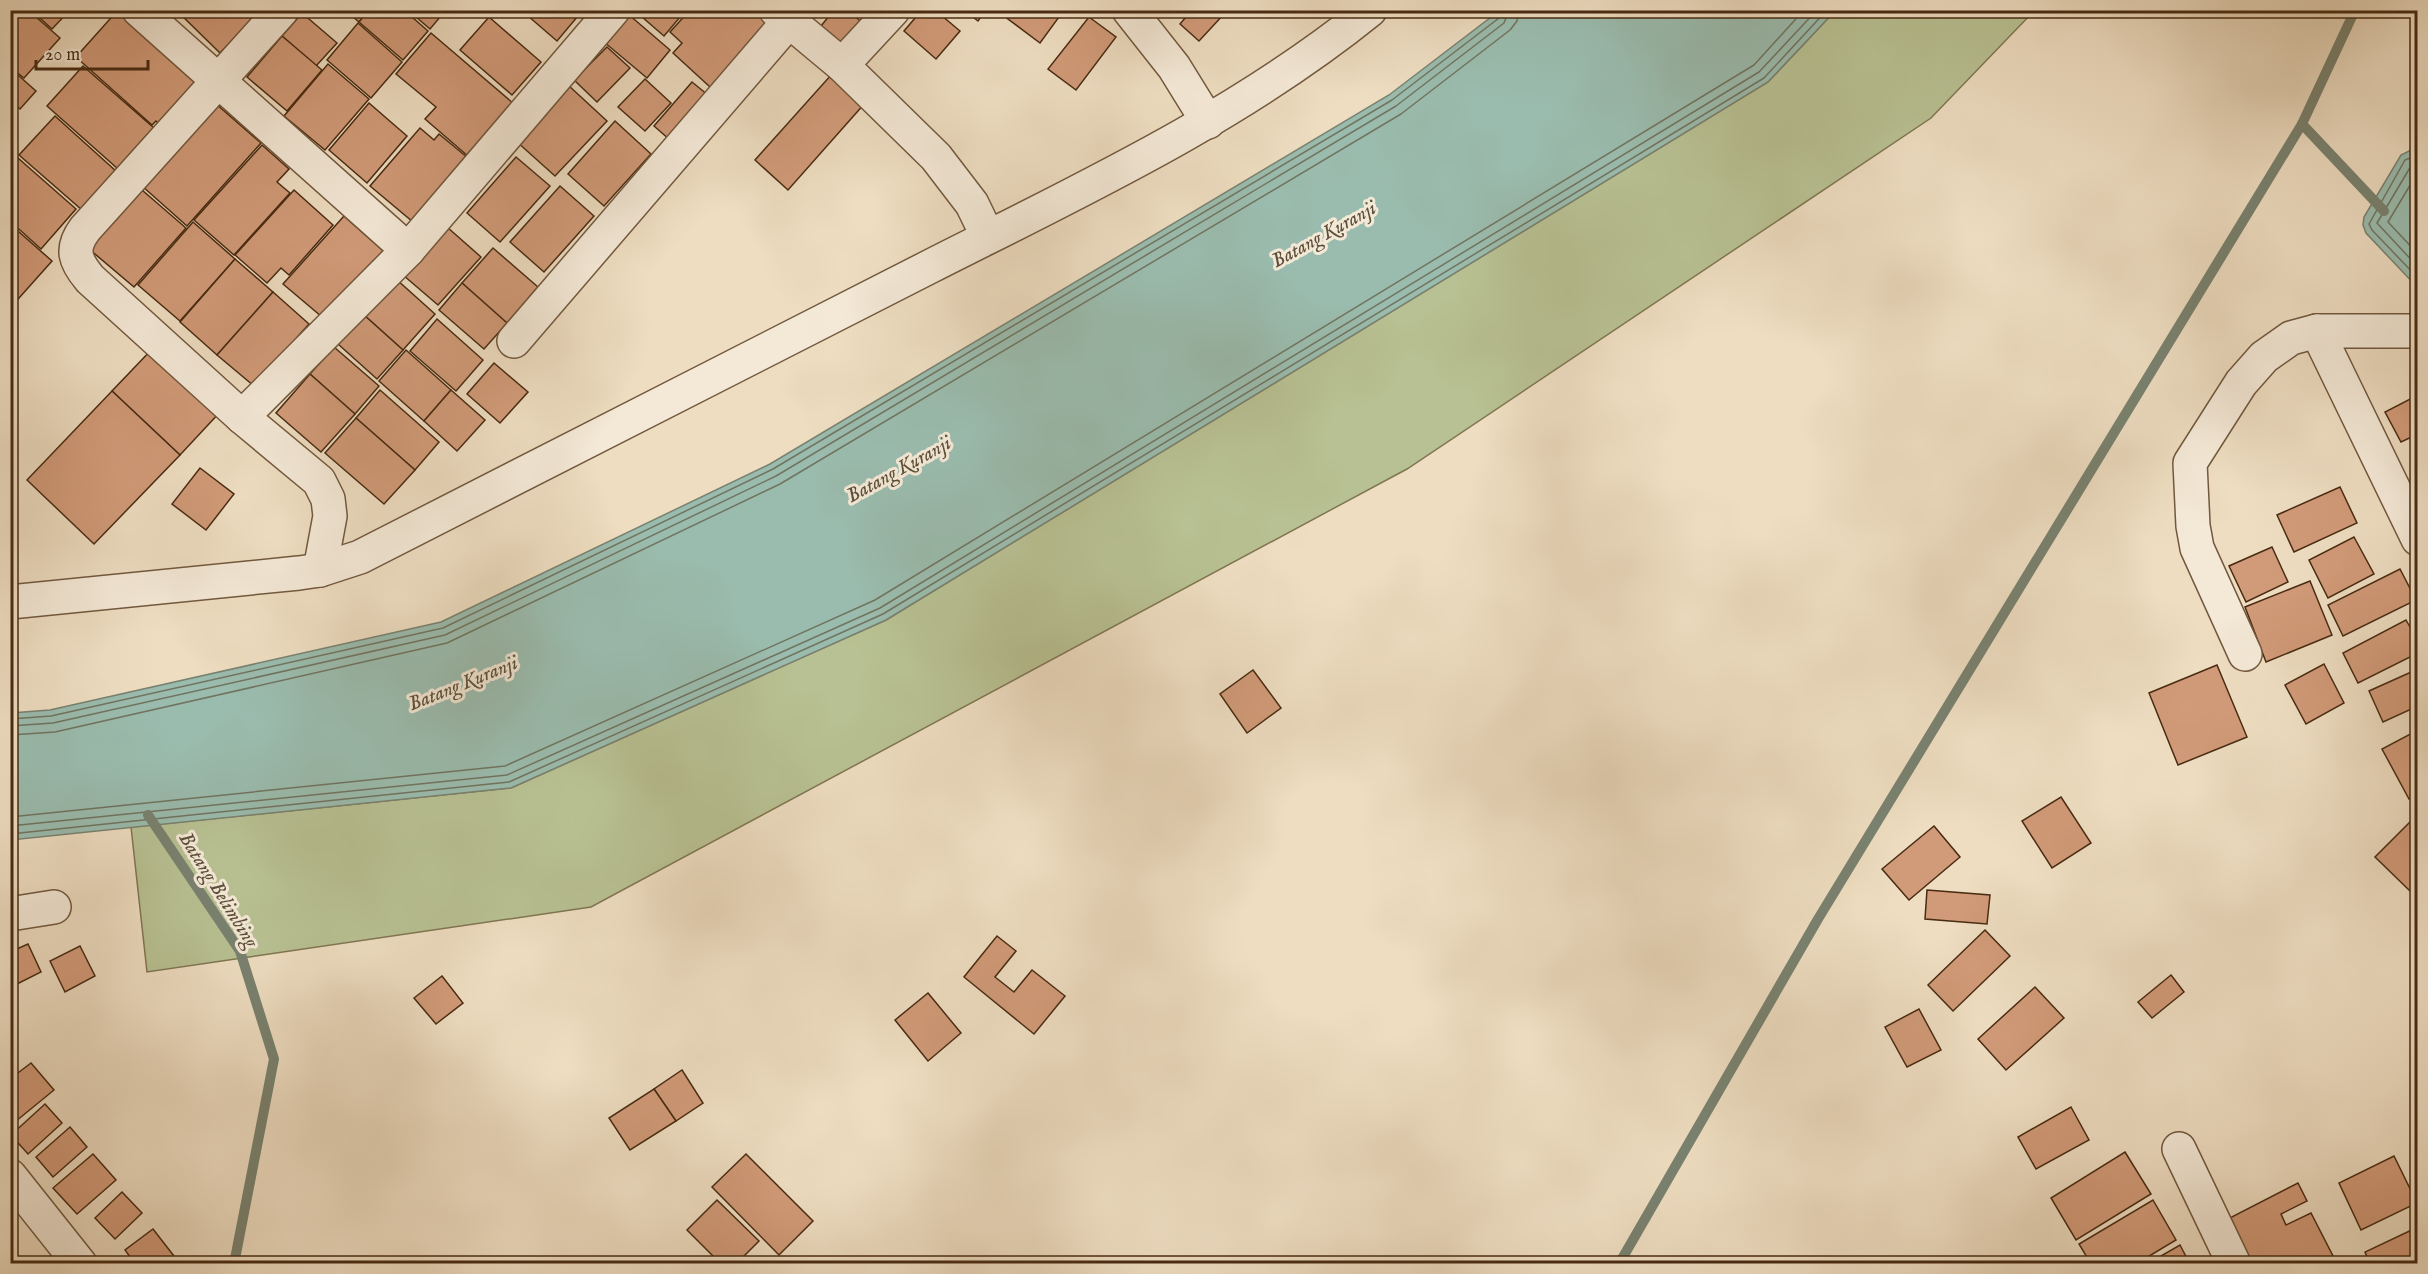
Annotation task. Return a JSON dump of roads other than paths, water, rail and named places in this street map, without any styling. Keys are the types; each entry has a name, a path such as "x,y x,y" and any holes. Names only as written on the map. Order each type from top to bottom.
{"street":[{"path":"139,10 218,83 408,250"},
{"path":"282,10 85,229 76,243 74,253 78,265 90,279 242,417 319,481 328,499 330,516 321,570"},
{"path":"242,417 408,250 613,10"},
{"path":"842,66 893,10"},
{"path":"1129,10 1174,67 1208,122"},
{"path":"10,603 321,570 360,557 988,237 1208,122 1323,48 1370,10"},
{"path":"514,341 782,16 842,66 957,181 972,204 988,237"},
{"path":"2245,654 2197,548 2193,526 2190,463 2241,383 2264,357 2291,338 2317,331 2418,331"},
{"path":"2317,331 2418,539"},
{"path":"10,914 54,907"},
{"path":"2179,1149 2234,1263"},
{"path":"10,1176 80,1263"}],"water":[{"name":"Batang Kuranji","path":"1499,11 1835,11 1768,82 886,620 511,788 11,840 11,713 50,710 441,622 770,464 1389,95"},
{"path":"2413,149 2418,150 2417,287 2366,233 2363,225 2364,217 2401,155"}],"waterway":[{"path":"1619,1264 1818,919 2302,124 2355,10"},
{"path":"2302,124 2384,211"},
{"name":"Batang Belimbing","path":"148,815 240,951 274,1059 234,1264"}]}
